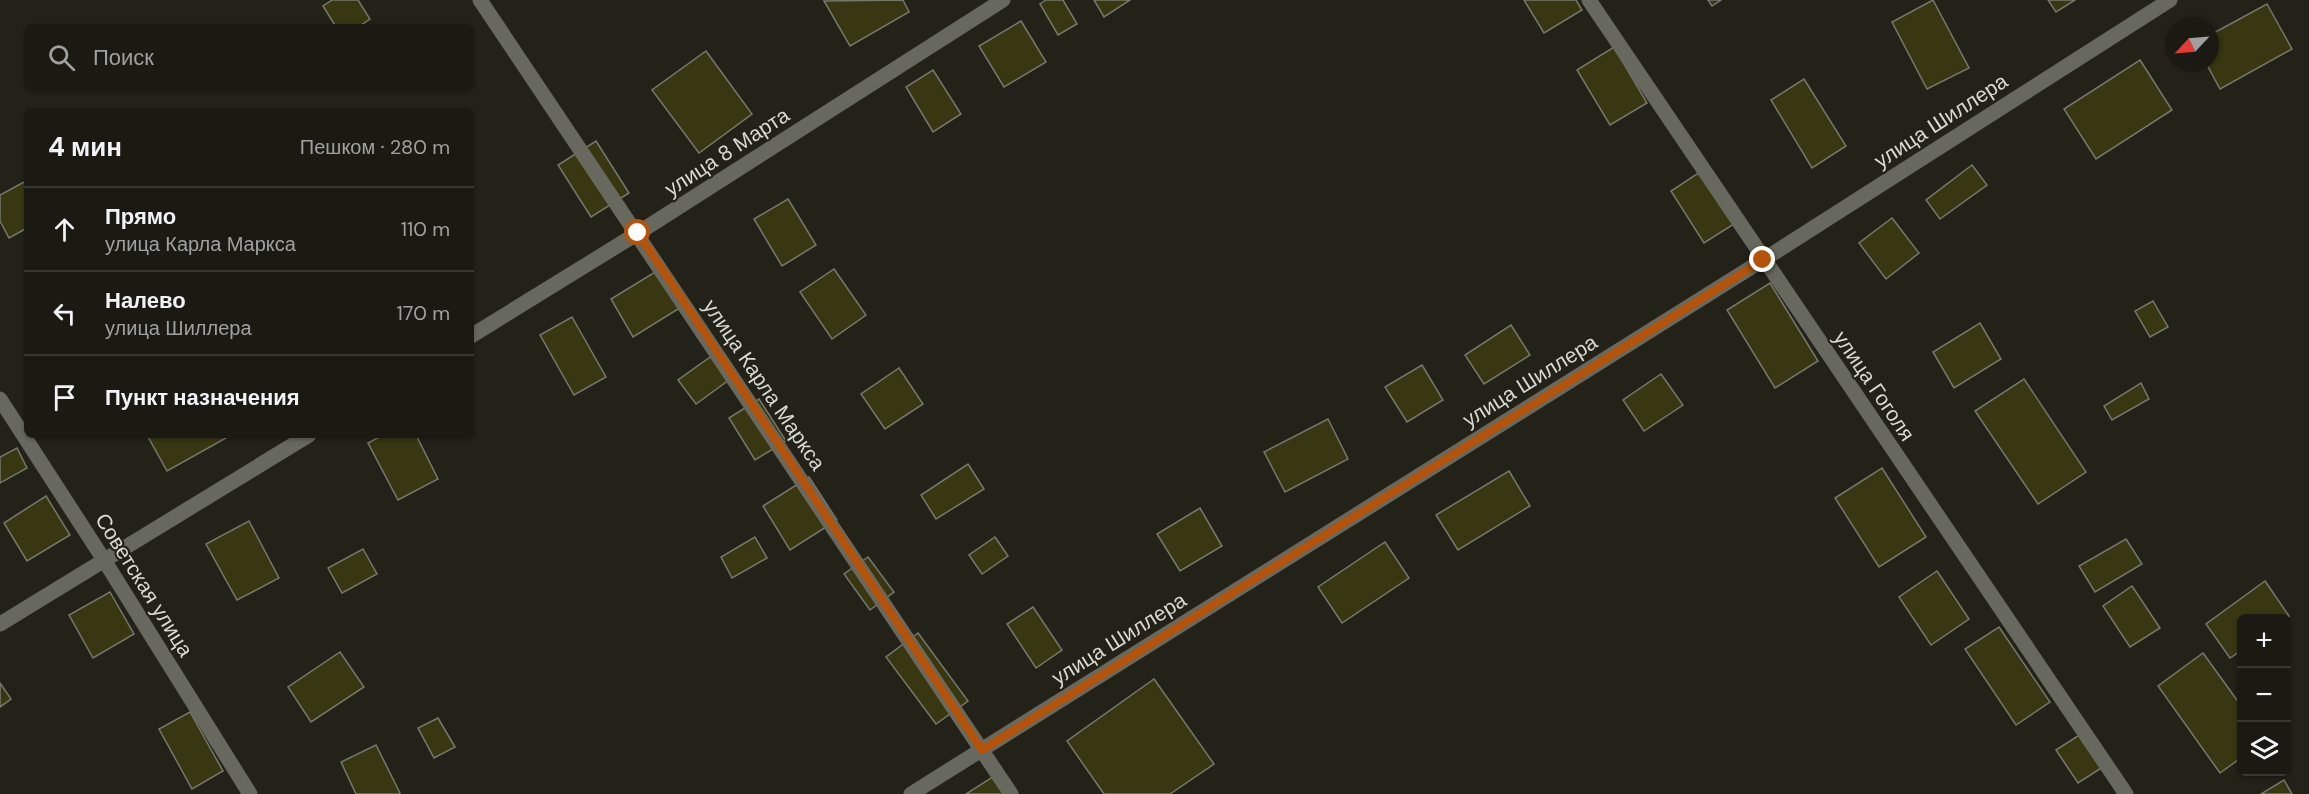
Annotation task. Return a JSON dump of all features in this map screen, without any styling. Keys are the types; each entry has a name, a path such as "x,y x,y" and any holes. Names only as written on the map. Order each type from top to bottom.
{"street":[{"name":"улица Карла Маркса","path":"480,0 638,233 1011,794"},
{"name":"улица 8 Марта","path":"474,334 638,233 1003,0"},
{"name":"улица Гоголя","path":"1589,0 2126,794"},
{"name":"улица Шиллера","path":"911,794 1763,260 2170,0"},
{"name":"Советская улица","path":"0,399 24,436"},
{"name":"Советская улица","path":"25,438 250,794"},
{"path":"0,624 304,438"}],"building":[{"path":"332,0 358,0 370,19 362,24 334,24 323,6"},
{"path":"903,0 909,12 850,46 824,1"},
{"path":"1046,0 1063,0 1077,24 1058,35 1040,4"},
{"path":"1094,0 1130,0 1104,17"},
{"path":"1524,0 1576,0 1582,10 1544,33"},
{"path":"1708,0 1721,0 1712,6"},
{"path":"1933,0 1969,68 1927,89 1892,22"},
{"path":"2048,0 2075,0 2056,12"},
{"path":"2267,4 2292,49 2220,89 2211,72 2219,72 2219,30"},
{"path":"1021,21 1046,62 1004,87 979,46"},
{"path":"1614,47 1647,103 1610,125 1577,70"},
{"path":"706,51 752,114 699,153 652,90"},
{"path":"2140,60 2172,110 2096,159 2064,109"},
{"path":"933,70 961,114 933,132 906,87"},
{"path":"1804,79 1846,146 1812,168 1771,100"},
{"path":"596,141 629,193 591,217 558,165"},
{"path":"1972,165 1987,185 1940,219 1926,200"},
{"path":"1703,170 1737,222 1704,243 1671,191"},
{"path":"24,182 24,230 9,238 0,221 0,195"},
{"path":"788,199 816,245 782,266 754,219"},
{"path":"1892,218 1919,253 1886,279 1859,243"},
{"path":"660,269 683,306 633,337 611,299"},
{"path":"834,269 866,315 832,339 800,292"},
{"path":"1770,283 1818,361 1775,388 1727,310"},
{"path":"2153,301 2168,327 2150,337 2135,311"},
{"path":"572,317 606,377 574,395 540,335"},
{"path":"1980,323 2001,359 1954,388 1933,352"},
{"path":"1511,325 1530,355 1484,384 1465,355"},
{"path":"720,350 737,374 696,404 678,380"},
{"path":"1422,365 1443,400 1407,422 1385,387"},
{"path":"899,368 923,404 885,429 861,394"},
{"path":"1661,374 1683,405 1644,431 1623,400"},
{"path":"2024,379 2086,472 2038,504 1975,411"},
{"path":"2141,383 2149,399 2112,420 2104,406"},
{"path":"759,399 786,441 755,460 729,418"},
{"path":"1328,419 1348,459 1285,492 1264,452"},
{"path":"149,438 226,438 167,471"},
{"path":"377,438 418,438 438,479 398,500 368,443"},
{"path":"17,448 27,468 0,483 0,457"},
{"path":"968,464 984,489 936,519 921,495"},
{"path":"1882,468 1926,537 1879,567 1835,498"},
{"path":"1509,471 1530,506 1458,550 1436,515"},
{"path":"809,477 837,520 790,550 763,506"},
{"path":"46,496 70,535 27,561 4,523"},
{"path":"1200,508 1222,546 1180,571 1157,534"},
{"path":"249,521 279,578 237,600 206,544"},
{"path":"755,537 767,558 732,578 721,557"},
{"path":"995,537 1008,556 982,574 969,555"},
{"path":"2126,539 2142,564 2095,592 2079,566"},
{"path":"1385,542 1409,578 1342,623 1318,587"},
{"path":"363,549 377,574 342,593 328,568"},
{"path":"868,557 894,592 870,610 844,574"},
{"path":"1937,571 1969,619 1931,645 1899,597"},
{"path":"2265,581 2288,614 2237,614 2237,653 2230,658 2206,624"},
{"path":"2132,586 2160,628 2130,647 2103,606"},
{"path":"110,592 134,634 93,658 69,615"},
{"path":"1033,607 1062,650 1036,668 1007,624"},
{"path":"1999,627 2050,702 2016,725 1965,649"},
{"path":"918,633 968,701 936,724 886,657"},
{"path":"340,652 364,687 311,722 288,687"},
{"path":"2203,653 2237,700 2237,761 2220,773 2158,686"},
{"path":"1154,679 1214,764 1170,794 1104,794 1067,741"},
{"path":"0,683 11,699 0,707"},
{"path":"190,712 223,771 192,789 159,729"},
{"path":"438,718 455,747 434,758 418,728"},
{"path":"2084,732 2106,765 2078,783 2056,750"},
{"path":"376,745 399,794 356,794 341,762"},
{"path":"1002,771 1016,794 966,794"},
{"path":"2284,780 2292,794 2261,794"}],"route":[{"path":"638,233 982,750 1763,260"}]}
